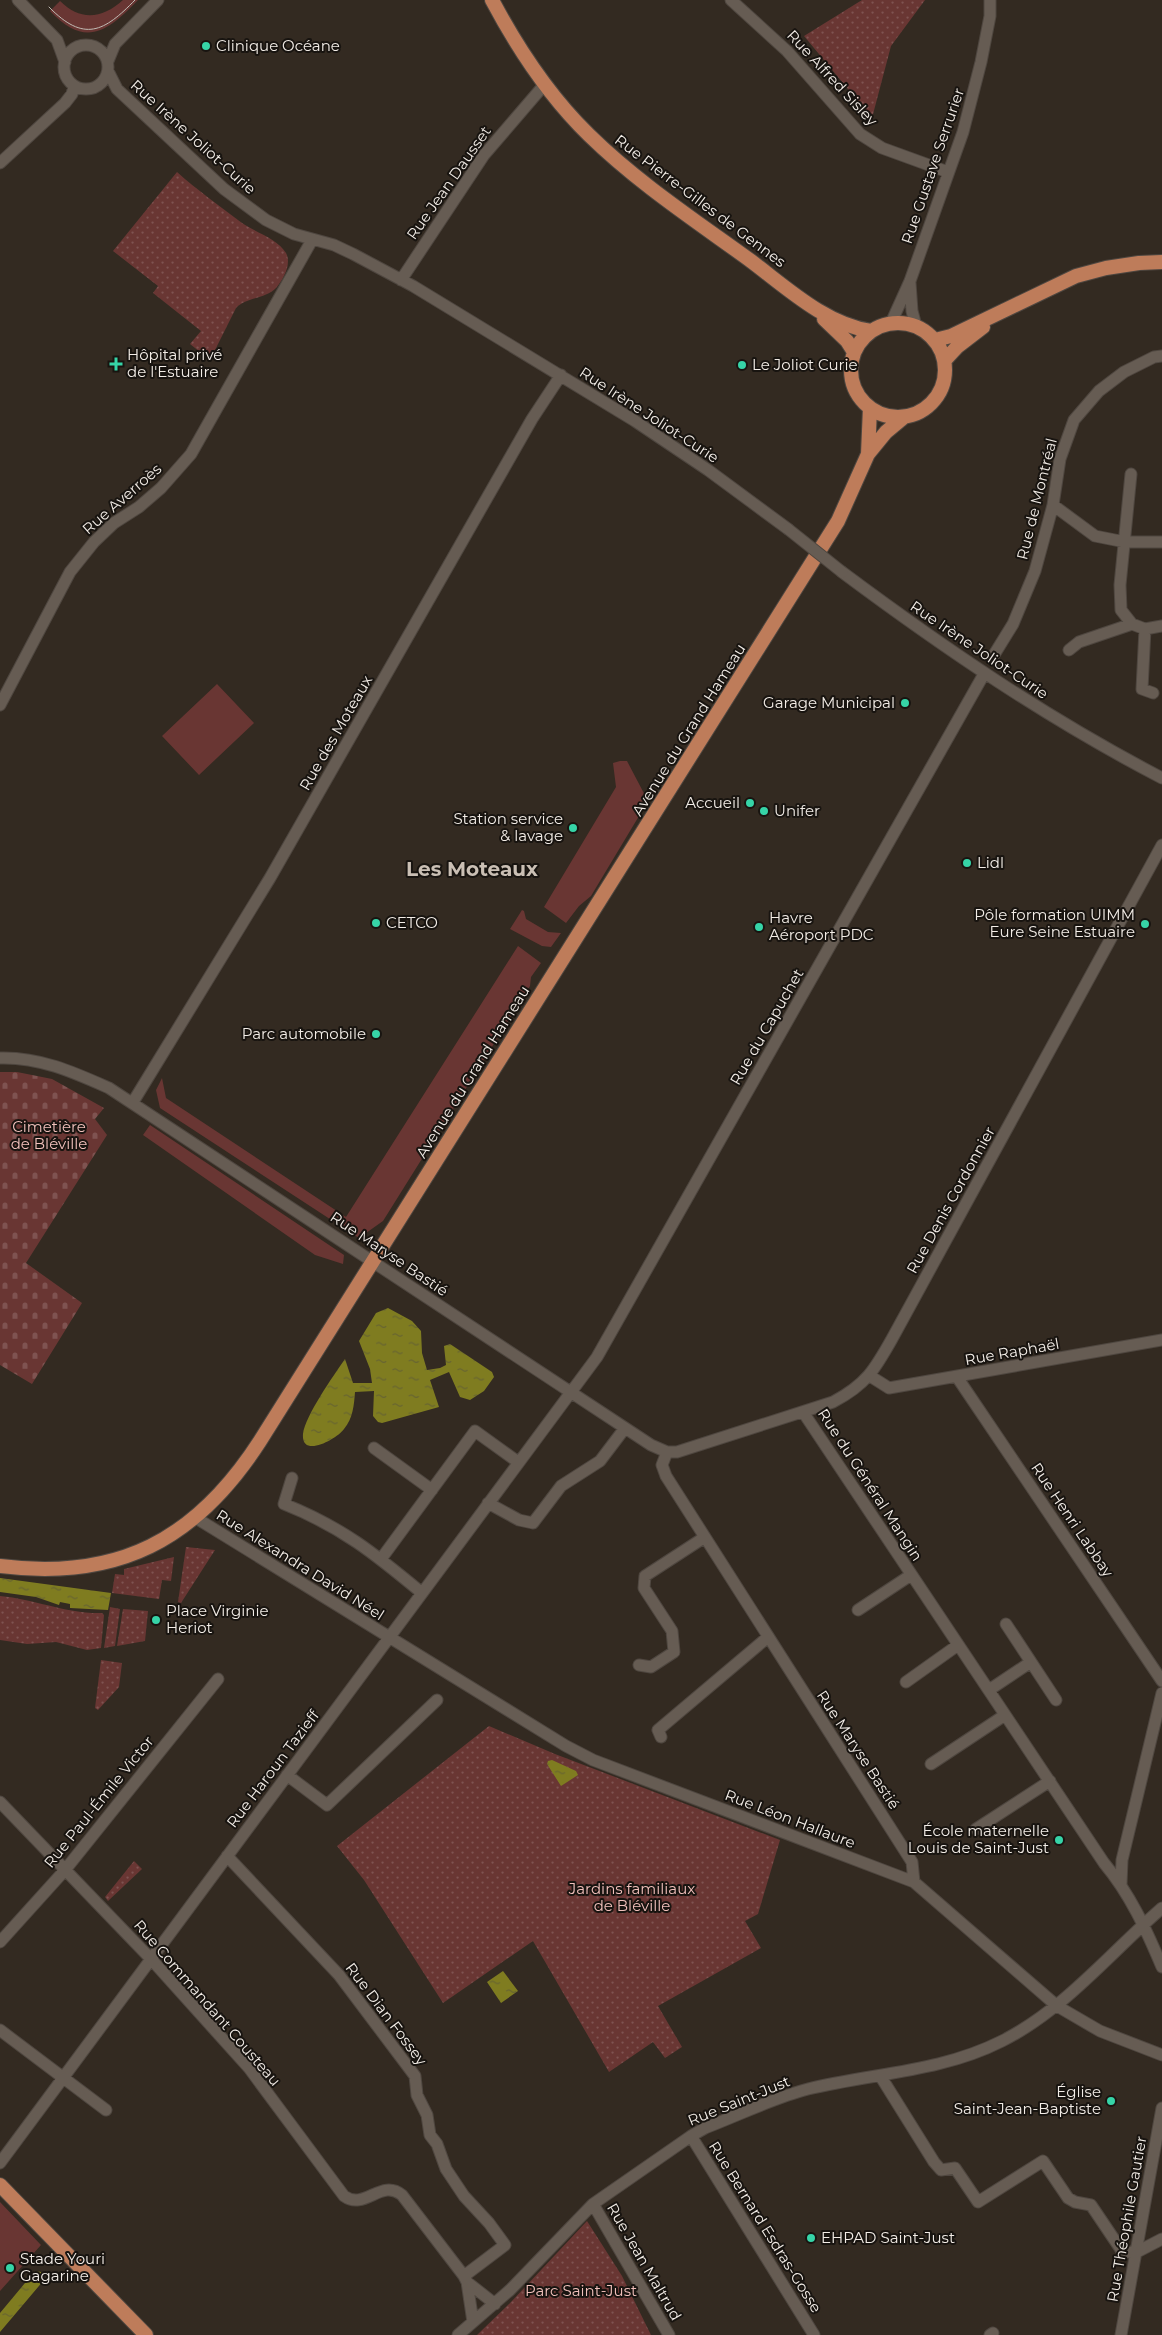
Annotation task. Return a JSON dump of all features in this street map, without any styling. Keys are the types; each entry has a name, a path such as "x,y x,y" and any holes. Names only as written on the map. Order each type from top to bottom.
{"main road":[{"name":"Rue Pierre-Gilles de Gennes","path":"492,0 526,58 545,84 589,135 631,172 807,303 843,324 871,331"},
{"path":"934,340 951,336 1006,310 1050,286 1076,276 1106,268 1162,262"},
{"name":"Rue Pierre-Gilles de Gennes","path":"807,303 847,341 854,352"},
{"path":"904,417 886,416 870,408 862,401 852,382 851,367 854,352 859,342 871,331 899,322 916,326 934,340 944,361 963,342 1006,310"},
{"name":"Avenue du Grand Hameau","path":"0,1566 57,1569 111,1561 149,1547 170,1536 196,1518 224,1492 249,1458 373,1262 838,521 868,454 886,432 904,417 915,414 933,402 943,383 944,361"},
{"name":"Avenue du Grand Hameau","path":"868,454 870,408"},
{"path":"0,2185 146,2335"}],"street":[{"path":"18,0 57,40 65,62 67,78 74,86 91,89 99,86 105,79 115,44 158,0"},
{"name":"Rue Alfred Sisley","path":"731,0 787,51 860,134 882,148 948,172"},
{"name":"Rue Gustave Serrurier","path":"891,323 910,281 962,132 974,92 990,16 990,0"},
{"path":"57,40 70,45 96,47 115,44"},
{"path":"65,62 71,51 82,46"},
{"path":"96,47 105,55 108,66"},
{"name":"Rue Irène Joliot-Curie","path":"108,66 117,89 237,199 286,230 312,240 334,245 401,280 561,375 684,454 788,529 923,632 984,674 1086,736 1162,778"},
{"name":"Rue Jean Dausset","path":"401,280 484,154 545,84"},
{"path":"0,163 65,103 72,94 74,86"},
{"name":"Rue Irène Joliot-Curie","path":"99,86 117,89"},
{"name":"Rue Averroès","path":"0,705 70,572 94,542 114,523 139,507 154,494 191,454 312,240"},
{"name":"Rue Gustave Serrurier","path":"910,281 912,311 916,326"},
{"name":"Rue de Montréal","path":"992,658 1013,624 1035,571 1053,505 1060,459 1074,420 1099,392 1124,372 1154,357 1162,356"},
{"name":"Rue des Moteaux","path":"133,1102 270,878 532,419 561,375"},
{"path":"1131,474 1120,585 1120,610 1132,624 1145,629 1162,626"},
{"path":"1053,505 1095,536 1125,542 1162,542"},
{"path":"1069,650 1079,642 1132,624"},
{"path":"1145,629 1142,689 1153,692"},
{"name":"Rue du Capuchet","path":"570,1392 597,1357 984,674"},
{"name":"Rue Denis Cordonnier","path":"667,1452 687,1450 833,1402 853,1392 870,1376 894,1337 1162,845"},
{"name":"Rue Maryse Bastié","path":"0,1058 18,1057 59,1066 109,1088 133,1102 570,1392 651,1445 667,1452 662,1465 666,1476 912,1862 914,1882"},
{"name":"Rue Raphaël","path":"870,1376 889,1388 1162,1340"},
{"name":"Rue Henri Labbay","path":"957,1376 1162,1681"},
{"name":"Rue Haroun Tazieff","path":"0,2163 570,1392"},
{"name":"Rue du Général Mangin","path":"803,1412 1104,1863 1121,1884 1144,1924 1162,1967"},
{"path":"488,1503 519,1520 532,1523 562,1486 600,1461 625,1428"},
{"path":"381,1559 475,1431 518,1462"},
{"path":"374,1448 432,1490"},
{"path":"292,1478 284,1504 319,1518 350,1536 422,1593"},
{"name":"Rue Alexandra David Néel","path":"196,1518 389,1638"},
{"path":"639,1665 652,1667 674,1652 672,1631 644,1588 645,1576 705,1537"},
{"name":"Rue du Général Mangin","path":"858,1610 911,1576"},
{"path":"1006,1624 1056,1700"},
{"path":"661,1737 658,1730 768,1637"},
{"name":"Rue Léon Hallaure","path":"389,1638 546,1736 593,1760 914,1882 1057,2006 1100,2031 1162,2055"},
{"path":"906,1682 958,1645"},
{"path":"989,1690 1031,1662"},
{"name":"Rue Paul-Émile Victor","path":"0,1942 65,1870 218,1679"},
{"path":"1121,1884 1122,1860 1162,1693"},
{"path":"287,1775 327,1805 437,1700"},
{"path":"930,1764 1005,1715"},
{"path":"976,1829 1050,1782"},
{"name":"Rue Commandant Cousteau","path":"0,1802 151,1959 249,2068 344,2196 352,2200 362,2201 379,2191 397,2190 466,2279 495,2304"},
{"name":"Rue Dian Fossey","path":"227,1856 339,1975 415,2076 417,2096 427,2115 430,2135 437,2144 446,2169 464,2196 489,2223 505,2245 466,2279"},
{"name":"Rue Saint-Just","path":"458,2335 495,2304 593,2204 691,2136 705,2128 806,2090 941,2065 971,2056 1004,2040 1057,2006 1162,1908"},
{"path":"0,2030 106,2110"},
{"path":"881,2077 934,2162 941,2170 955,2168 978,2202 1043,2161 1068,2198 1075,2202 1084,2202 1091,2205 1122,2251 1135,2253 1162,2239"},
{"name":"Rue Théophile Gautier","path":"1121,2335 1162,2108"},
{"name":"Rue Bernard Esdras-Gosse","path":"691,2136 814,2335"},
{"name":"Rue Jean Maltrud","path":"593,2204 669,2335"},
{"name":"Rue Commandant Cousteau","path":"466,2279 473,2322"}],"green space":[{"path":"123,0 138,0 117,20 96,31 75,30 63,23 50,11 60,1 75,12 91,15 99,14"},
{"path":"862,0 925,0 891,46 872,118 804,36"},
{"path":"177,172 242,223 278,244 288,257 286,272 272,292 240,304 236,308 210,360 190,344 201,331 153,293 158,286 113,251"},
{"path":"217,684 254,723 199,775 162,736"},
{"path":"627,761 648,801 591,896 579,906 566,923 544,907 616,787 613,763"},
{"path":"522,910 526,919 548,932 561,933 551,947 542,946 510,929"},
{"path":"518,946 541,963 531,977 530,986 383,1221 359,1238 160,1108 156,1090 162,1078 166,1098 346,1217"},
{"name":"Cimetière de Bléville","path":"0,1072 17,1072 52,1079 104,1108 95,1119 107,1135 26,1263 82,1303 32,1384 0,1365"},
{"path":"150,1125 344,1255 343,1264 315,1255 143,1135"},
{"path":"186,1547 215,1550 181,1603 178,1602"},
{"path":"174,1557 171,1581 162,1580 159,1599 112,1593 115,1574 124,1575 124,1569"},
{"path":"0,1596 63,1609 102,1613 104,1615 101,1648 87,1650 56,1642 27,1644 0,1640"},
{"path":"110,1607 120,1609 115,1646 104,1648"},
{"path":"123,1609 148,1611 145,1641 117,1646"},
{"path":"101,1660 122,1663 119,1687 98,1710 95,1708"},
{"name":"Jardins familiaux de Bléville","path":"489,1726 555,1754 780,1840 758,1914 745,1921 761,1948 658,2006 682,2047 665,2058 653,2042 609,2072 533,1941 443,2003 364,1880 337,1846"},
{"path":"134,1861 142,1869 108,1901 105,1897"},
{"name":"Stade Youri Gagarine","path":"0,2202 41,2245 0,2291"},
{"name":"Parc Saint-Just","path":"587,2221 622,2276 651,2335 477,2335 511,2302"}],"water":[{"path":"388,1308 412,1321 421,1331 422,1353 427,1370 446,1365 444,1346 450,1344 492,1372 494,1377 484,1391 470,1400 460,1397 449,1372 430,1380 439,1407 382,1423 378,1422 373,1416 374,1391 355,1392 351,1416 344,1429 327,1442 320,1445 308,1445 304,1441 305,1426 321,1396 345,1359 353,1383 372,1383 370,1369 359,1341 376,1313"},
{"path":"0,1578 111,1593 108,1610 70,1608 70,1604 60,1602 59,1605 36,1597 0,1592"},
{"path":"552,1760 576,1771 578,1775 561,1786 547,1764 548,1761"},
{"path":"503,1971 518,1991 501,2003 487,1982"},
{"path":"35,2271 41,2272 44,2280 0,2332 0,2313"}],"tram line":[{"path":"49,7 73,26 83,29 94,29 113,20 135,0"}],"place":[{"name":"Clinique Océane","path":"206,46"},
{"name":"Hôpital privé de l'Estuaire","path":"116,364"},
{"name":"Le Joliot Curie","path":"742,365"},
{"name":"Garage Municipal","path":"905,703"},
{"name":"Accueil","path":"750,803"},
{"name":"Unifer","path":"764,811"},
{"name":"Station service & lavage","path":"573,828"},
{"name":"Lidl","path":"967,863"},
{"name":"CETCO","path":"376,923"},
{"name":"Pôle formation UIMM Eure Seine Estuaire","path":"1145,924"},
{"name":"Havre Aéroport PDC","path":"759,927"},
{"name":"Parc automobile","path":"376,1034"},
{"name":"Place Virginie Heriot","path":"156,1620"},
{"name":"École maternelle Louis de Saint-Just","path":"1059,1840"},
{"name":"Église Saint-Jean-Baptiste","path":"1111,2101"},
{"name":"EHPAD Saint-Just","path":"811,2238"},
{"name":"Stade Youri Gagarine","path":"10,2268"}],"district":[{"name":"Les Moteaux","path":"472,869"}]}
